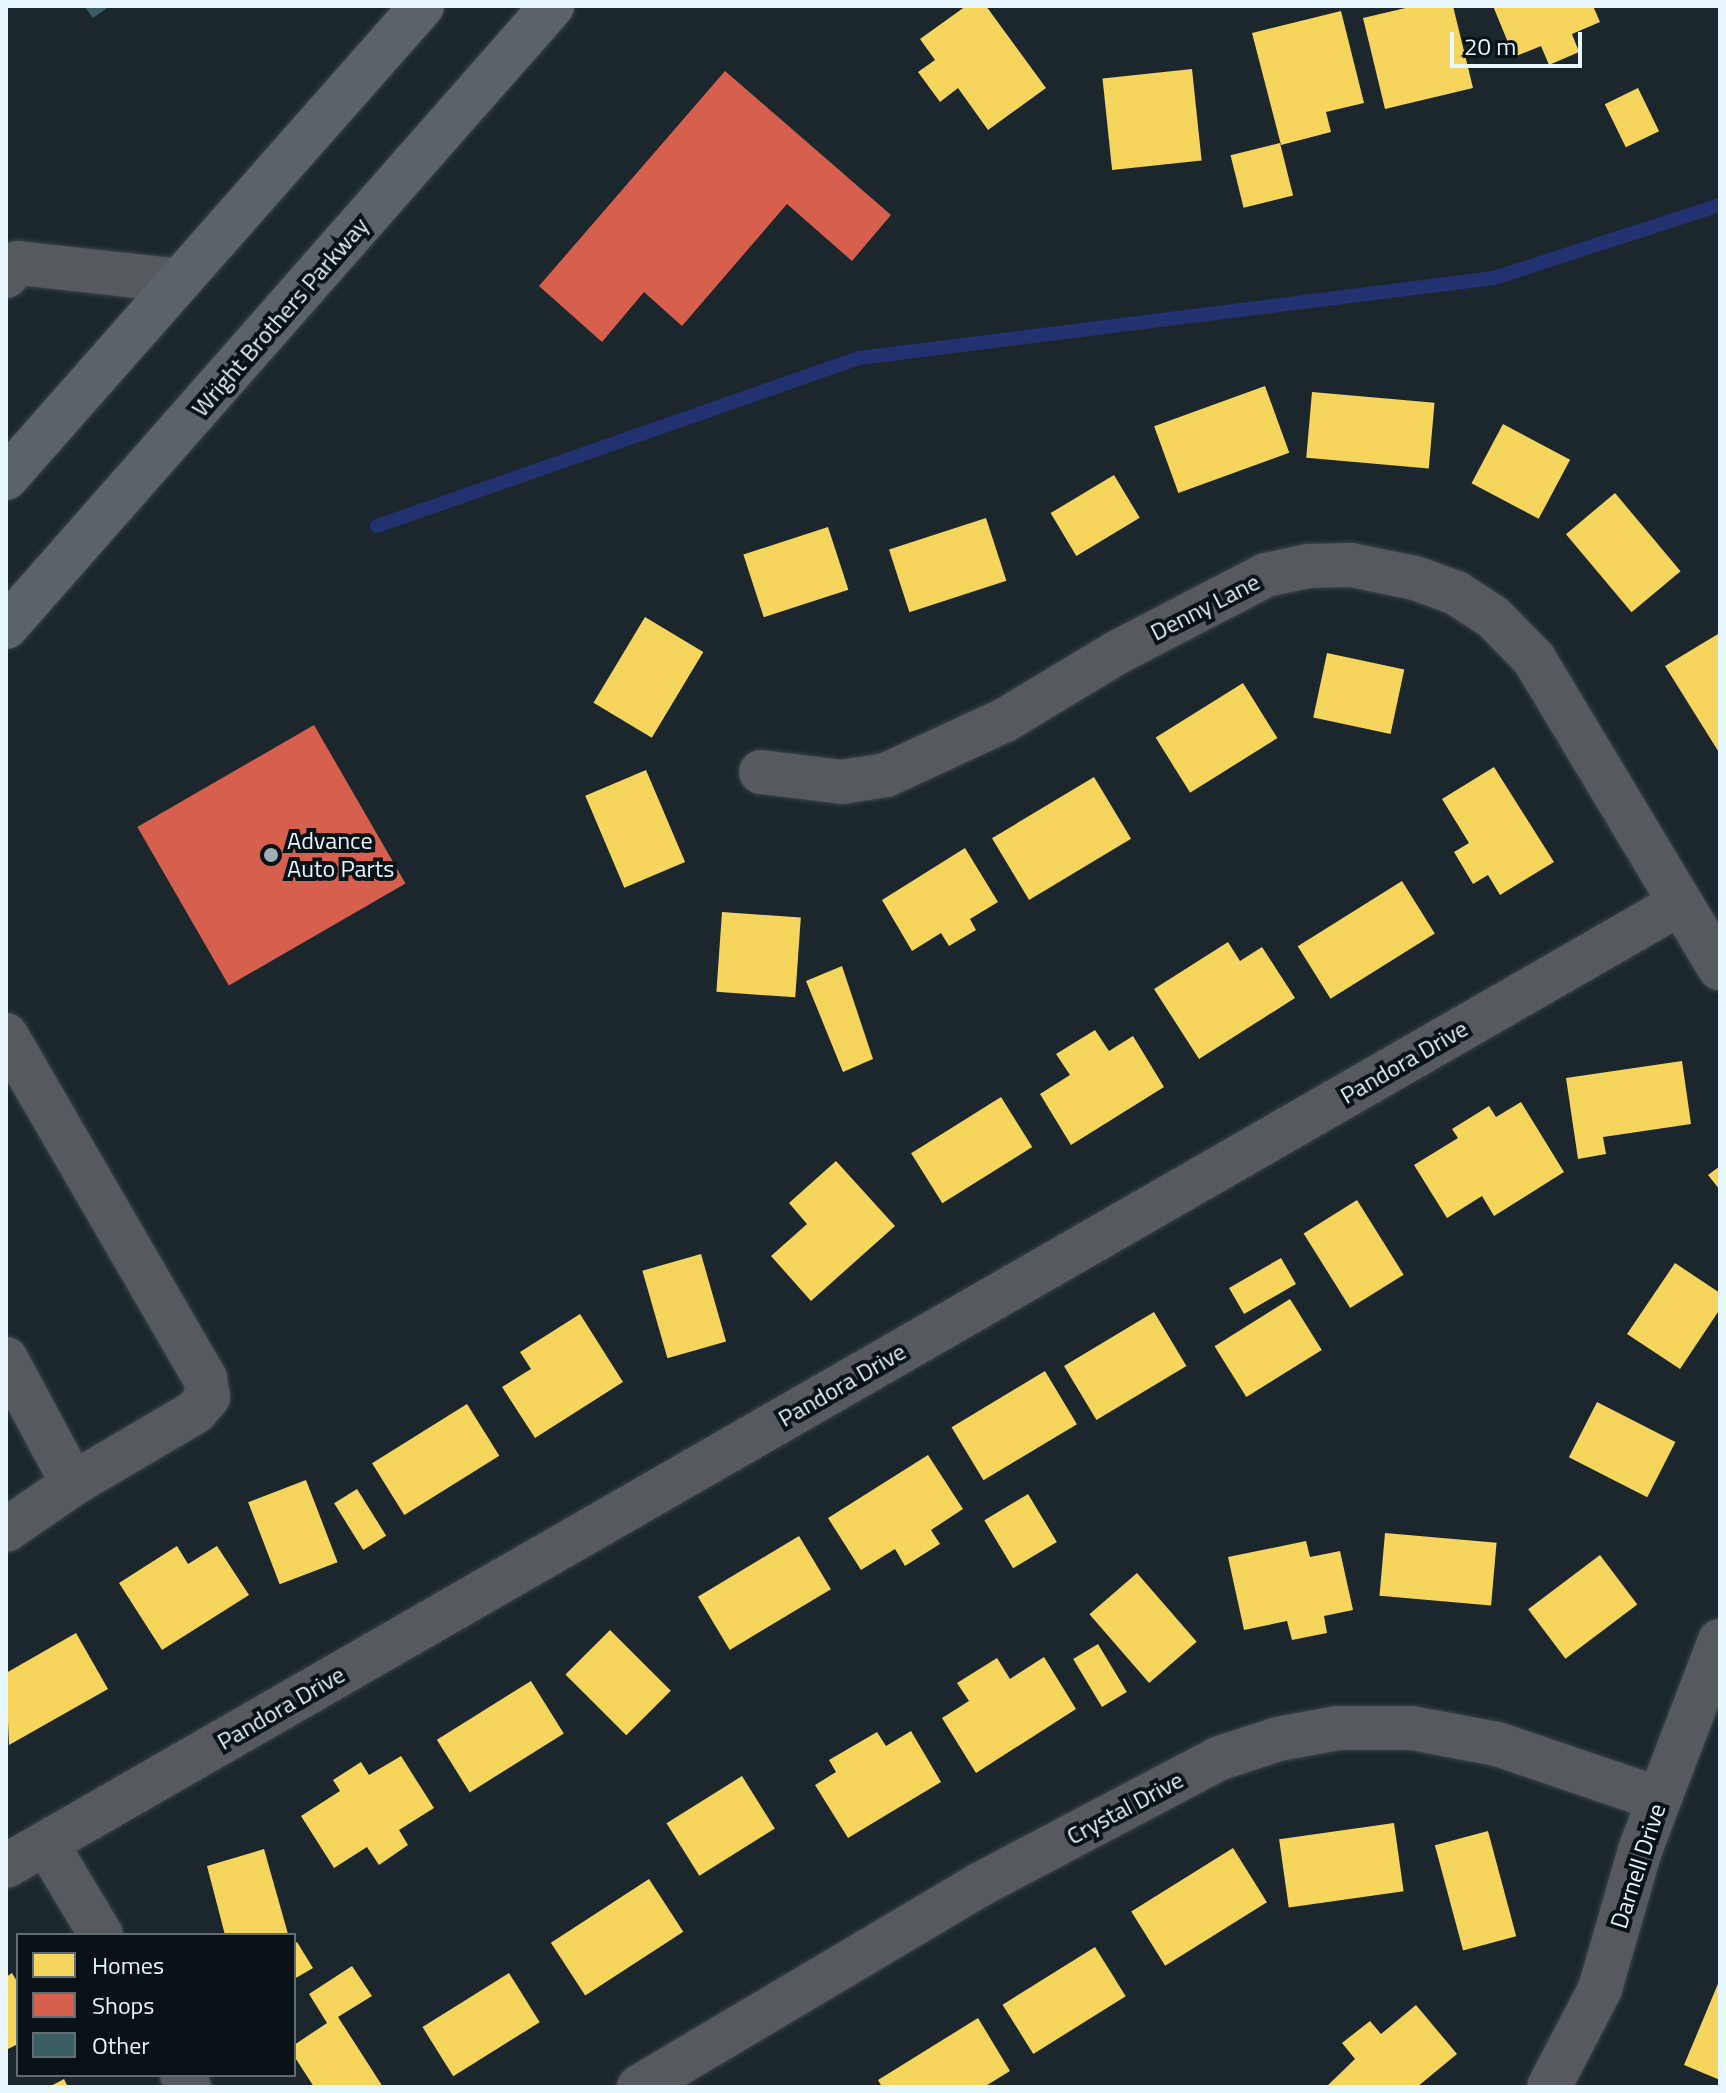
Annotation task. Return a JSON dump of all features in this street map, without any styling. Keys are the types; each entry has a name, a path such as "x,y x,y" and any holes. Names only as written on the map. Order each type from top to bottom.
{"main road":[{"path":"6,478 422,6"},
{"name":"Wright Brothers Parkway","path":"6,627 552,6"}],"street":[{"path":"6,276 18,263 180,281"},
{"name":"Denny Lane","path":"761,772 842,782 886,775 1005,720 1237,587 1308,566 1351,565 1415,578 1456,593 1493,617 1534,659 1720,968"},
{"name":"Pandora Drive","path":"6,1866 1679,904"},
{"path":"6,1035 205,1378 208,1397 195,1412 73,1484 6,1530"},
{"path":"6,1359 73,1484"},
{"name":"Darnell Drive","path":"1549,2087 1600,1989 1659,1799 1720,1641"},
{"name":"Crystal Drive","path":"639,2087 979,1885 1220,1758 1278,1739 1338,1728 1412,1728 1497,1744 1659,1799"},
{"path":"46,1843 100,1933"}],"building: Homes":[{"path":"966,6 986,6 1046,88 988,130 958,88 940,102 918,72 935,60 920,39"},
{"path":"1414,6 1453,6 1473,88 1385,109 1363,18"},
{"path":"1493,6 1593,6 1600,22 1572,34 1579,52 1549,65 1541,46 1514,57"},
{"path":"1341,11 1364,103 1326,112 1331,132 1281,145 1252,33"},
{"path":"1192,69 1202,160 1112,170 1102,78"},
{"path":"1638,88 1659,131 1626,147 1605,104"},
{"path":"1280,143 1293,195 1244,208 1231,155"},
{"path":"1265,386 1289,453 1178,493 1154,426"},
{"path":"1312,392 1435,403 1429,468 1306,458"},
{"path":"1503,424 1570,460 1539,519 1472,483"},
{"path":"1114,475 1140,518 1076,556 1051,513"},
{"path":"1615,493 1681,571 1632,612 1566,534"},
{"path":"986,518 1006,581 909,612 889,550"},
{"path":"828,527 848,590 764,617 743,555"},
{"path":"645,617 703,652 652,738 593,703"},
{"path":"1718,634 1720,637 1720,754 1665,666"},
{"path":"1327,653 1404,669 1391,734 1313,718"},
{"path":"1243,683 1277,738 1190,793 1156,738"},
{"path":"1494,767 1554,862 1500,895 1488,875 1473,884 1454,852 1469,843 1442,799"},
{"path":"646,770 685,862 624,888 585,796"},
{"path":"1094,777 1131,839 1029,900 992,838"},
{"path":"965,848 998,902 970,919 976,930 949,946 941,933 912,951 882,900"},
{"path":"1402,881 1435,934 1331,999 1298,946"},
{"path":"722,912 801,918 795,997 716,992"},
{"path":"1228,942 1240,961 1262,947 1295,998 1199,1059 1154,989"},
{"path":"842,966 873,1059 843,1072 806,981"},
{"path":"1095,1030 1109,1051 1133,1036 1164,1087 1071,1145 1040,1094 1070,1075 1056,1054"},
{"path":"1682,1061 1691,1124 1603,1137 1606,1154 1578,1159 1566,1078"},
{"path":"1001,1097 1032,1147 942,1203 911,1153"},
{"path":"1521,1102 1564,1172 1494,1216 1482,1196 1447,1218 1414,1165 1458,1138 1452,1129 1489,1106 1496,1117"},
{"path":"836,1161 895,1226 811,1301 771,1256 807,1224 789,1203"},
{"path":"1720,1166 1720,1190 1708,1175"},
{"path":"1357,1200 1404,1275 1350,1308 1304,1233"},
{"path":"701,1254 726,1341 667,1358 642,1271"},
{"path":"1281,1258 1296,1284 1244,1314 1229,1288"},
{"path":"1675,1263 1720,1293 1720,1309 1680,1369 1627,1334"},
{"path":"1290,1299 1322,1350 1246,1397 1215,1346"},
{"path":"1154,1312 1186,1366 1096,1420 1064,1366"},
{"path":"580,1314 623,1382 535,1438 502,1387 531,1369 520,1352"},
{"path":"1045,1371 1077,1424 984,1480 952,1427"},
{"path":"1597,1402 1675,1442 1647,1497 1569,1457"},
{"path":"467,1404 499,1456 404,1515 372,1463"},
{"path":"928,1455 963,1509 931,1530 940,1544 905,1566 895,1549 861,1570 828,1518"},
{"path":"306,1480 338,1562 280,1584 248,1502"},
{"path":"357,1489 386,1536 363,1550 334,1503"},
{"path":"1028,1494 1057,1542 1013,1568 984,1520"},
{"path":"1385,1533 1497,1543 1491,1606 1380,1596"},
{"path":"799,1536 831,1589 730,1650 698,1597"},
{"path":"1306,1541 1310,1557 1340,1551 1353,1610 1324,1616 1327,1633 1292,1640 1287,1621 1244,1630 1228,1557"},
{"path":"177,1546 188,1564 217,1546 249,1595 162,1650 119,1583"},
{"path":"1600,1555 1637,1605 1565,1659 1528,1609"},
{"path":"1137,1573 1197,1642 1149,1683 1089,1614"},
{"path":"610,1630 671,1691 626,1735 565,1675"},
{"path":"76,1633 108,1689 9,1745 6,1673"},
{"path":"1098,1644 1127,1692 1102,1707 1073,1659"},
{"path":"1044,1657 1076,1709 976,1773 942,1718 969,1701 957,1683 997,1658 1010,1679"},
{"path":"531,1681 564,1734 470,1792 437,1740"},
{"path":"911,1731 941,1782 848,1838 815,1785 836,1772 829,1760 877,1732 886,1746"},
{"path":"401,1756 434,1808 399,1830 408,1845 379,1865 367,1847 334,1868 301,1816 340,1791 333,1780 361,1762 369,1775"},
{"path":"742,1776 775,1829 699,1876 667,1823"},
{"path":"1394,1823 1404,1891 1289,1907 1279,1839"},
{"path":"1488,1831 1516,1936 1463,1951 1435,1845"},
{"path":"1233,1848 1267,1902 1165,1966 1131,1912"},
{"path":"264,1849 288,1933 224,1933 207,1866"},
{"path":"649,1879 683,1932 585,1996 551,1943"},
{"path":"296,1943 313,1968 296,1978"},
{"path":"1095,1947 1126,1996 1033,2054 1003,2005"},
{"path":"352,1966 372,1996 338,2017 383,2087 314,2087 296,2059 296,2044 327,2023 309,1994"},
{"path":"12,1973 16,1980 16,2045 6,2050 6,1977"},
{"path":"509,1973 540,2022 453,2076 422,2027"},
{"path":"1720,1979 1720,2080 1684,2065"},
{"path":"1416,2005 1457,2054 1417,2087 1326,2087 1355,2059 1342,2043 1370,2021 1381,2034"},
{"path":"978,2018 1010,2071 984,2087 882,2087 878,2080"},
{"path":"64,2079 68,2087 49,2087"}],"building: Shops":[{"path":"725,71 891,215 852,261 787,204 682,326 644,292 602,342 539,286"},
{"name":"Advance Auto Parts","path":"314,725 406,883 229,985 137,827"}],"building: Other":[{"path":"84,6 110,6 93,18"}],"waterway":[{"path":"377,526 859,358 1494,278 1720,205"}],"place":[{"name":"Advance Auto Parts","path":"271,855"}]}
